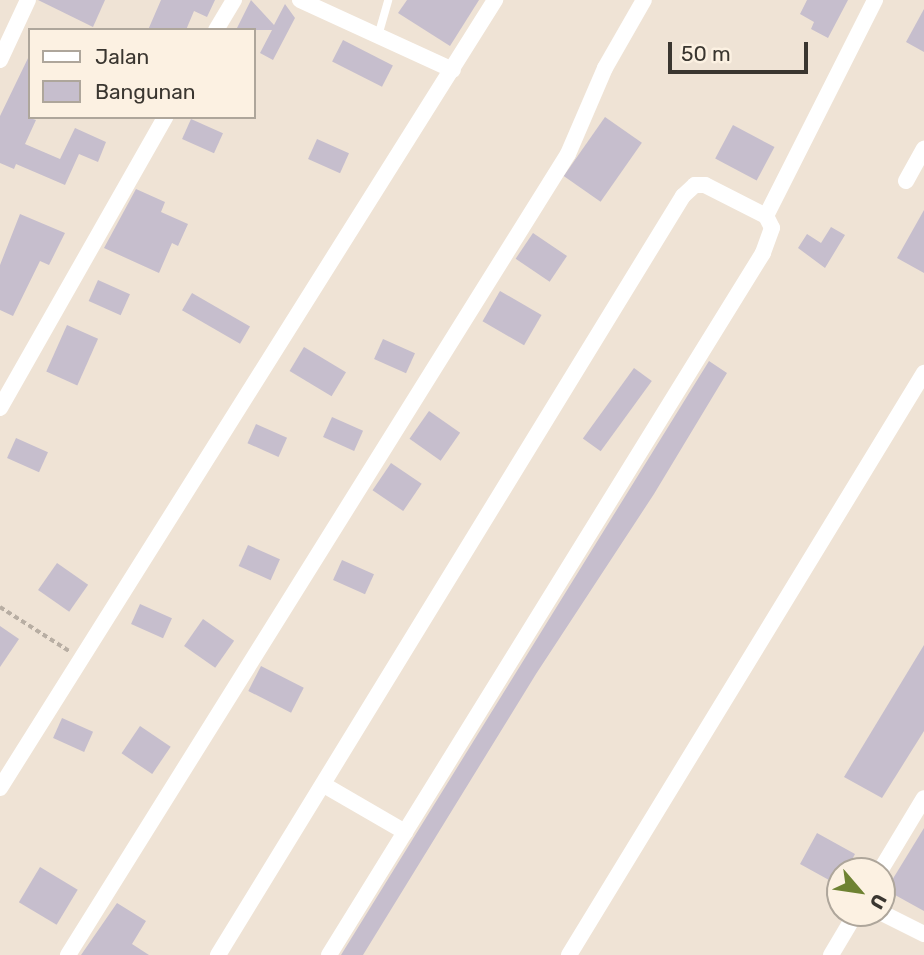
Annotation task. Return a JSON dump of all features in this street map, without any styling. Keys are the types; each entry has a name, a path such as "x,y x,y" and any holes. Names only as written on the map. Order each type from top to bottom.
{"street":[{"path":"0,60 28,0"},
{"path":"217,28 234,0"},
{"path":"300,0 453,70"},
{"path":"0,788 495,0"},
{"path":"68,955 568,154 605,68 644,0"},
{"path":"766,216 876,0"},
{"path":"0,408 164,119"},
{"path":"906,181 924,149"},
{"path":"218,955 683,196 695,185 705,186 766,216 772,228 763,253 329,955"},
{"path":"569,955 924,373"},
{"path":"324,785 405,832"},
{"path":"888,857 924,797"},
{"path":"896,920 924,934"},
{"path":"831,955 848,927"}],"lane":[{"path":"377,36 388,0"}],"path":[{"path":"0,607 82,660"}],"building":[{"path":"38,0 105,0 93,27"},
{"path":"161,0 215,0 207,17 194,11 187,28 149,28"},
{"path":"251,0 274,25 285,4 295,18 273,60 260,53 272,30 237,28"},
{"path":"407,0 479,0 450,46 398,13"},
{"path":"807,0 848,0 828,38 811,29 814,22 800,14"},
{"path":"924,9 924,52 906,42"},
{"path":"343,40 393,65 382,87 332,61"},
{"path":"28,58 28,119 36,120 25,144 60,159 75,128 106,142 98,162 79,154 65,185 16,164 14,169 0,163 0,116"},
{"path":"605,117 642,143 601,202 564,176"},
{"path":"191,119 223,133 214,153 182,139"},
{"path":"733,125 774,147 757,181 715,159"},
{"path":"317,139 349,153 340,173 308,159"},
{"path":"136,189 165,202 161,212 188,224 178,246 172,243 159,273 104,248"},
{"path":"924,210 924,273 897,258"},
{"path":"20,214 65,233 49,265 40,261 13,316 0,310 0,265"},
{"path":"831,227 845,235 825,268 798,248 807,234 821,243"},
{"path":"533,233 567,256 550,282 516,259"},
{"path":"98,280 130,294 121,315 89,301"},
{"path":"500,291 542,315 524,345 482,321"},
{"path":"192,293 250,326 240,344 182,310"},
{"path":"67,325 98,339 77,385 46,372"},
{"path":"383,339 415,353 406,373 374,359"},
{"path":"304,347 346,372 332,396 290,371"},
{"path":"709,361 727,373 654,494 536,674 363,955 341,955"},
{"path":"634,368 652,381 601,451 583,438"},
{"path":"429,411 460,433 441,461 409,439"},
{"path":"332,417 363,431 354,451 323,437"},
{"path":"256,424 287,438 279,457 247,443"},
{"path":"16,438 48,452 39,472 7,458"},
{"path":"391,463 422,484 403,511 373,490"},
{"path":"248,545 280,559 271,580 239,566"},
{"path":"342,560 374,574 365,594 333,580"},
{"path":"57,563 88,585 69,612 38,590"},
{"path":"140,604 172,618 163,638 131,624"},
{"path":"203,619 234,641 215,668 184,646"},
{"path":"0,626 19,639 0,667"},
{"path":"924,645 924,731 882,798 844,777"},
{"path":"261,666 304,688 291,713 248,691"},
{"path":"62,718 93,732 84,752 53,738"},
{"path":"140,726 171,747 152,774 122,753"},
{"path":"924,828 924,911 896,896 896,874"},
{"path":"817,833 855,854 853,857 826,857 826,878 800,864"},
{"path":"40,867 78,890 57,925 19,902"},
{"path":"117,903 146,921 132,944 149,955 81,955"}]}
